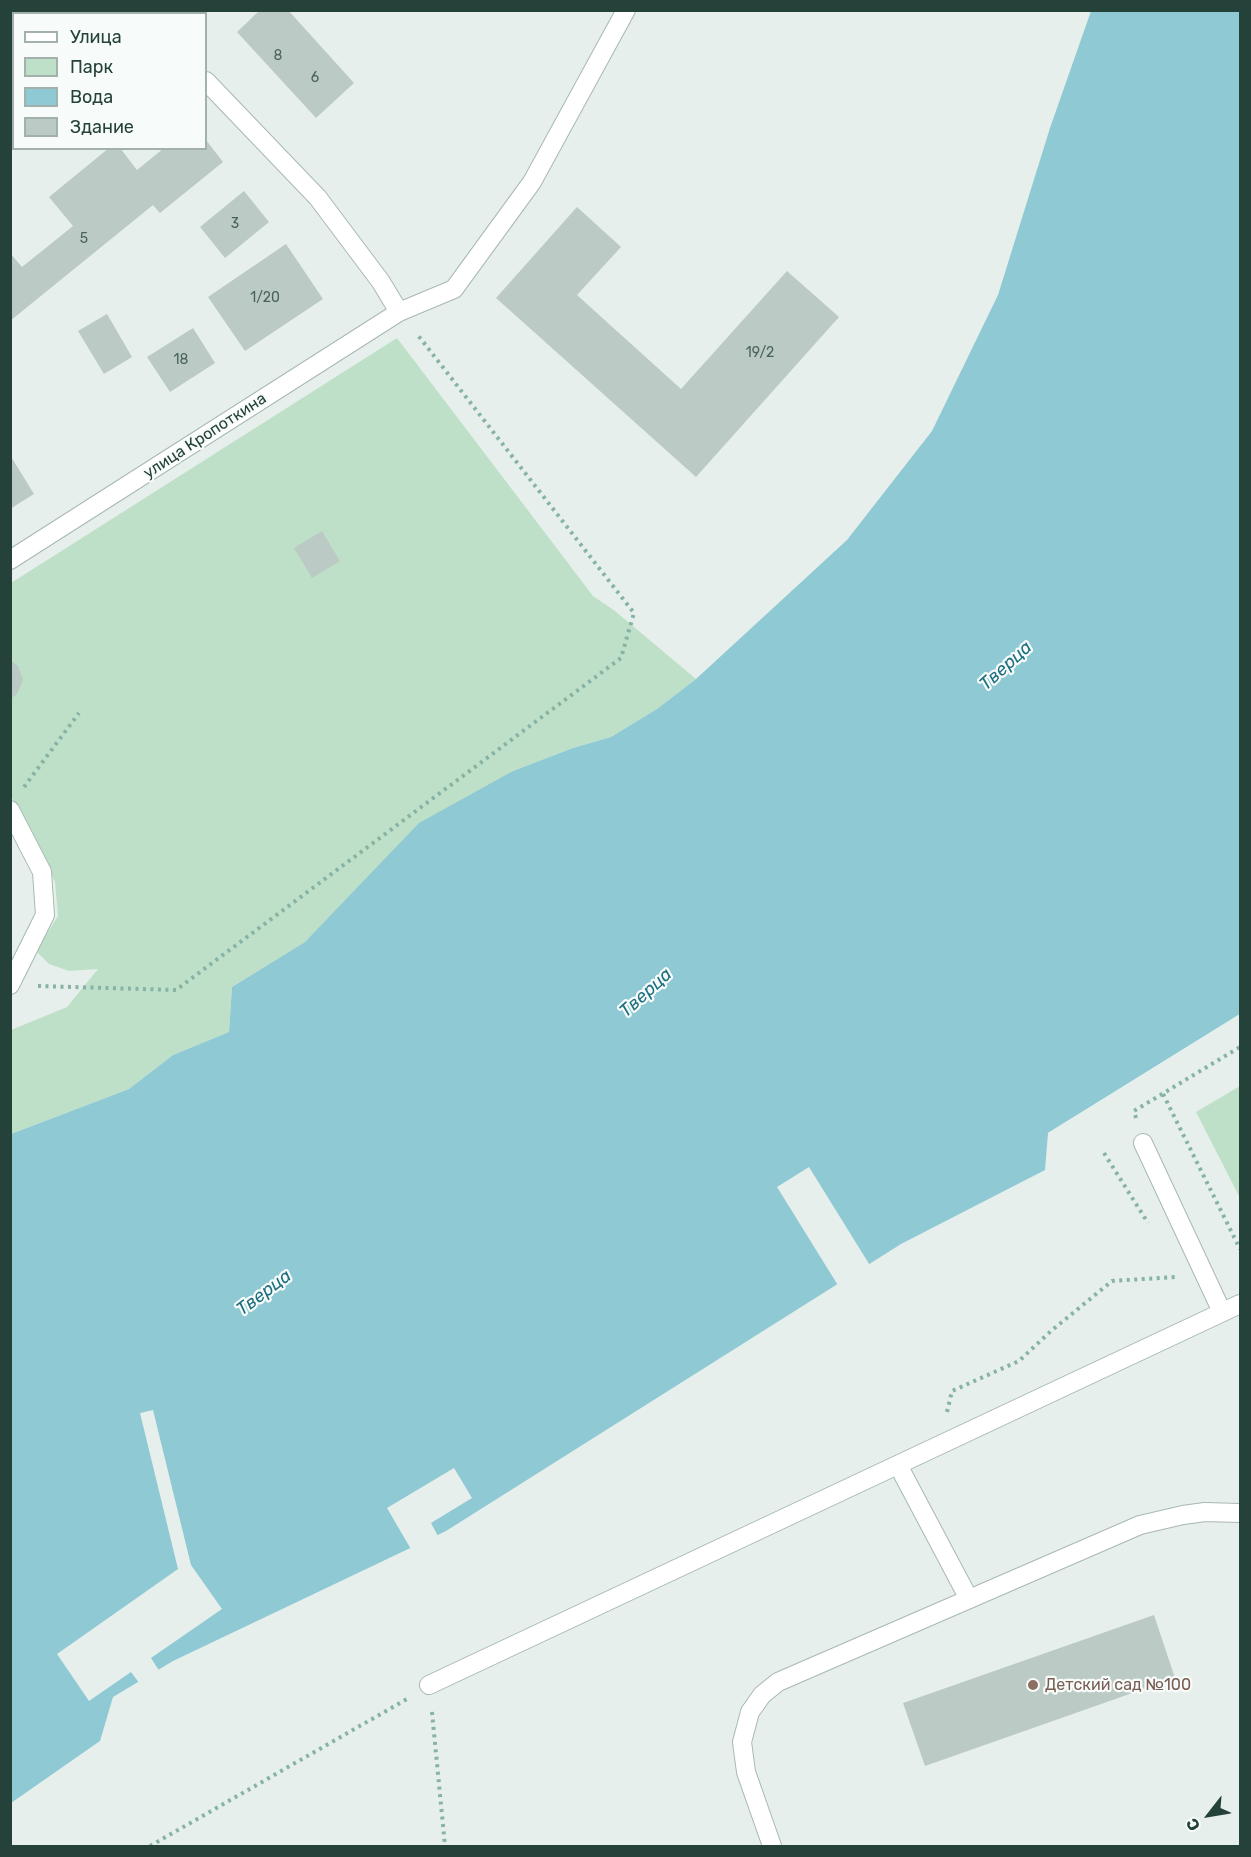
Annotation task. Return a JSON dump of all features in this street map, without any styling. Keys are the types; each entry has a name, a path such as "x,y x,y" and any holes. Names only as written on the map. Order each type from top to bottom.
{"street":[{"name":"улица Кропоткина","path":"10,560 399,312 454,289 532,182 626,10"},
{"path":"207,82 318,198 381,282 399,312"},
{"path":"10,985 45,915 42,872 14,803"},
{"path":"1143,1143 1222,1312"},
{"path":"429,1686 1240,1304"},
{"path":"898,1465 969,1599"},
{"path":"772,1846 746,1772 742,1742 746,1721 756,1703 769,1688 787,1677 1140,1525 1205,1512 1240,1513"}],"path":[{"path":"34,986 176,990 621,658 634,613 399,312"},
{"path":"14,803 79,713"},
{"path":"1143,1143 1134,1112 1240,1047"},
{"path":"1163,1094 1240,1249"},
{"path":"939,1446 952,1391 1019,1361 1051,1331 1112,1281 1182,1277"},
{"path":"150,1846 429,1686 445,1846"}],"green space":[{"path":"397,338 593,596 615,611 696,679 657,709 611,737 573,748 513,771 362,885 305,942 232,987 229,1032 173,1055 129,1089 11,1134 11,1030 67,1007 98,969 69,971 49,964 36,951 58,916 55,882 32,833 11,796 11,583"},
{"path":"1240,1086 1240,1198 1196,1112"}],"water":[{"name":"Тверца","path":"1091,11 1240,11 1240,1014 1048,1133 1045,1170 901,1244 446,1531 173,1661 113,1697 100,1741 11,1803 11,1134 129,1089 173,1055 229,1032 232,987 305,942 419,823 513,771 573,748 611,737 657,709 696,679 847,540 932,431 998,295 1050,128"}],"pier":[{"path":"1240,1014 1240,1017 1051,1135 1051,1138 1048,1133"},
{"path":"809,1167 871,1267 839,1287 777,1187"},
{"path":"153,1410 191,1565 222,1609 151,1658 160,1672 140,1684 131,1672 89,1701 57,1654 178,1569 140,1413"},
{"path":"454,1468 472,1498 431,1523 439,1538 412,1551 387,1508"}],"building":[{"path":"260,10 288,10 354,83 316,118 237,32"},
{"path":"207,141 223,162 160,213 153,205 10,321 10,253 22,267 73,226 49,197 107,150 122,150 137,170 162,150 207,150"},
{"path":"244,191 269,222 225,258 200,227"},
{"path":"577,207 621,247 577,295 681,389 787,271 839,317 696,477 496,298"},
{"path":"286,244 323,299 245,351 208,297"},
{"path":"107,314 132,357 104,374 78,331"},
{"path":"193,328 215,363 170,392 147,357"},
{"path":"10,455 34,494 10,509"},
{"path":"322,531 340,561 312,578 294,548"},
{"path":"10,660 18,666 23,680 17,694 10,699"},
{"path":"1154,1615 1175,1678 925,1766 903,1703"}],"place":[{"name":"Детский сад №100","path":"1033,1685"}]}
